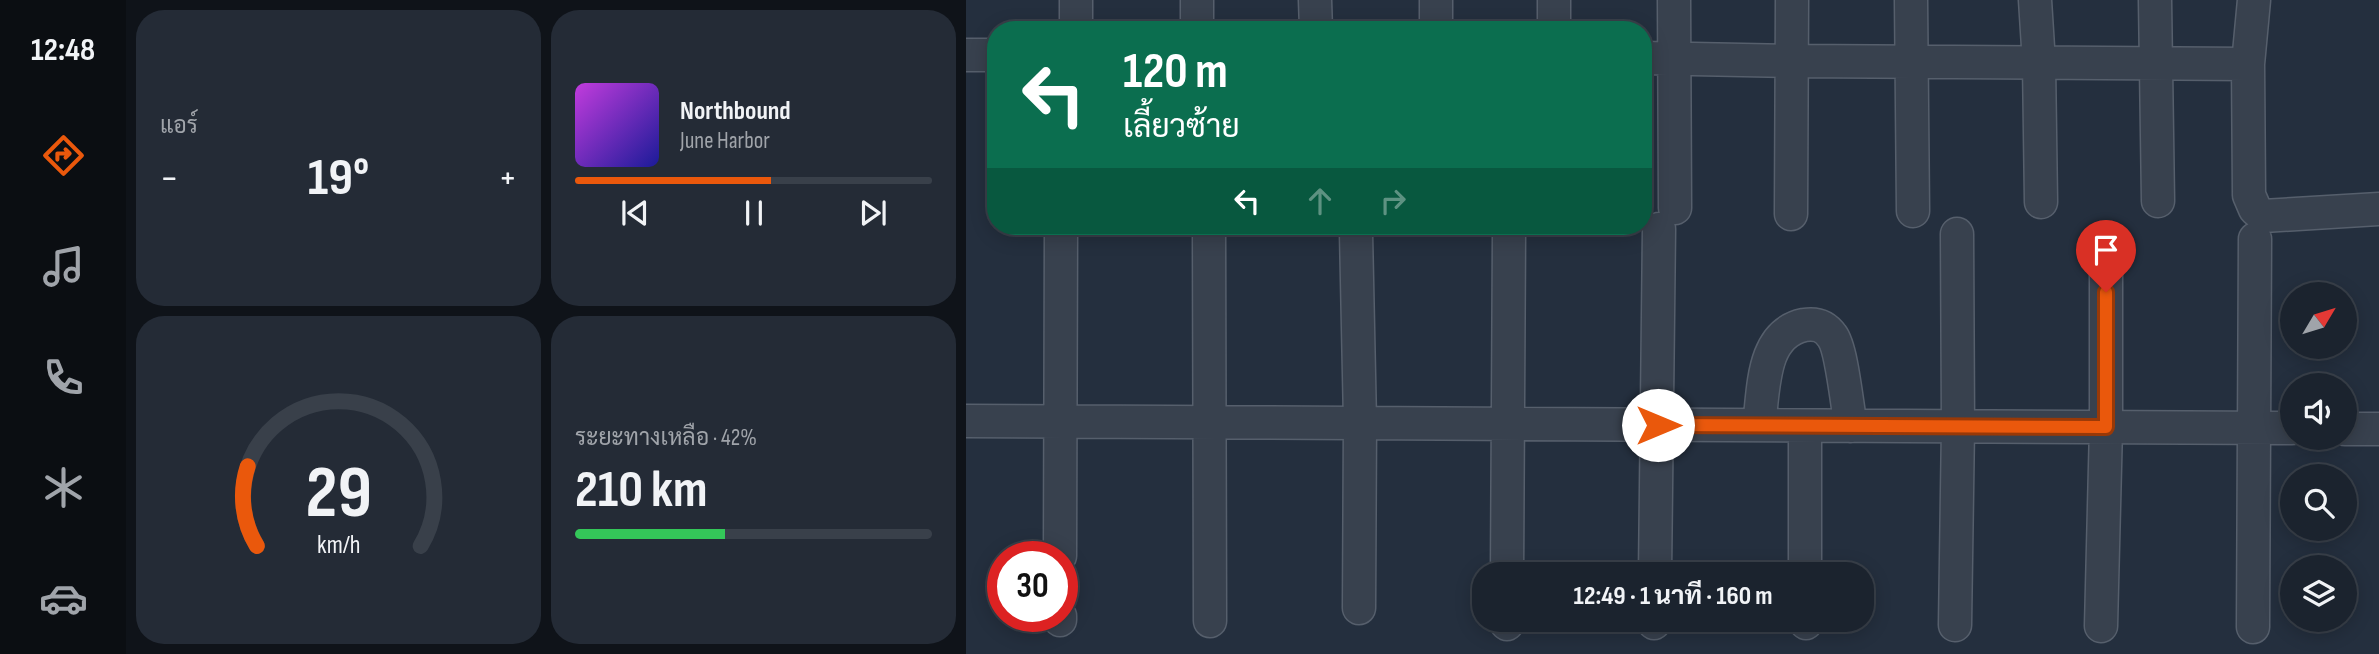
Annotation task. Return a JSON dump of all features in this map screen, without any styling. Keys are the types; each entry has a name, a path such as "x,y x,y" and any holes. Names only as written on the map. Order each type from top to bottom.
{"street":[{"path":"1076,0 1076,21"},
{"path":"1197,0 1197,21"},
{"path":"1315,0 1316,21"},
{"path":"1436,0 1436,21"},
{"path":"1554,0 1554,21"},
{"path":"1655,562 1667,218 1659,58 1674,0"},
{"path":"1791,214 1792,0"},
{"path":"1911,0 1913,211"},
{"path":"2035,0 2039,63 2041,202"},
{"path":"2155,0 2158,201"},
{"path":"2254,0 2249,64 2249,195 2255,209 2263,216 2379,209"},
{"path":"966,55 987,55"},
{"path":"1659,58 2249,64"},
{"path":"1955,625 1957,234"},
{"path":"1060,541 1061,235"},
{"path":"1209,235 1210,621"},
{"path":"1356,235 1360,422 1359,608"},
{"path":"1507,562 1509,235"},
{"path":"2101,626 2106,427 2106,237"},
{"path":"2253,626 2255,239"},
{"path":"1759,425 1771,353 1777,339 1790,328 1809,324 1821,325 1834,337 1851,426"},
{"path":"966,421 2280,428"},
{"path":"1805,426 1805,562"},
{"path":"2357,429 2379,429"}],"route":[{"path":"1658,425 2106,427 2106,292"}]}
